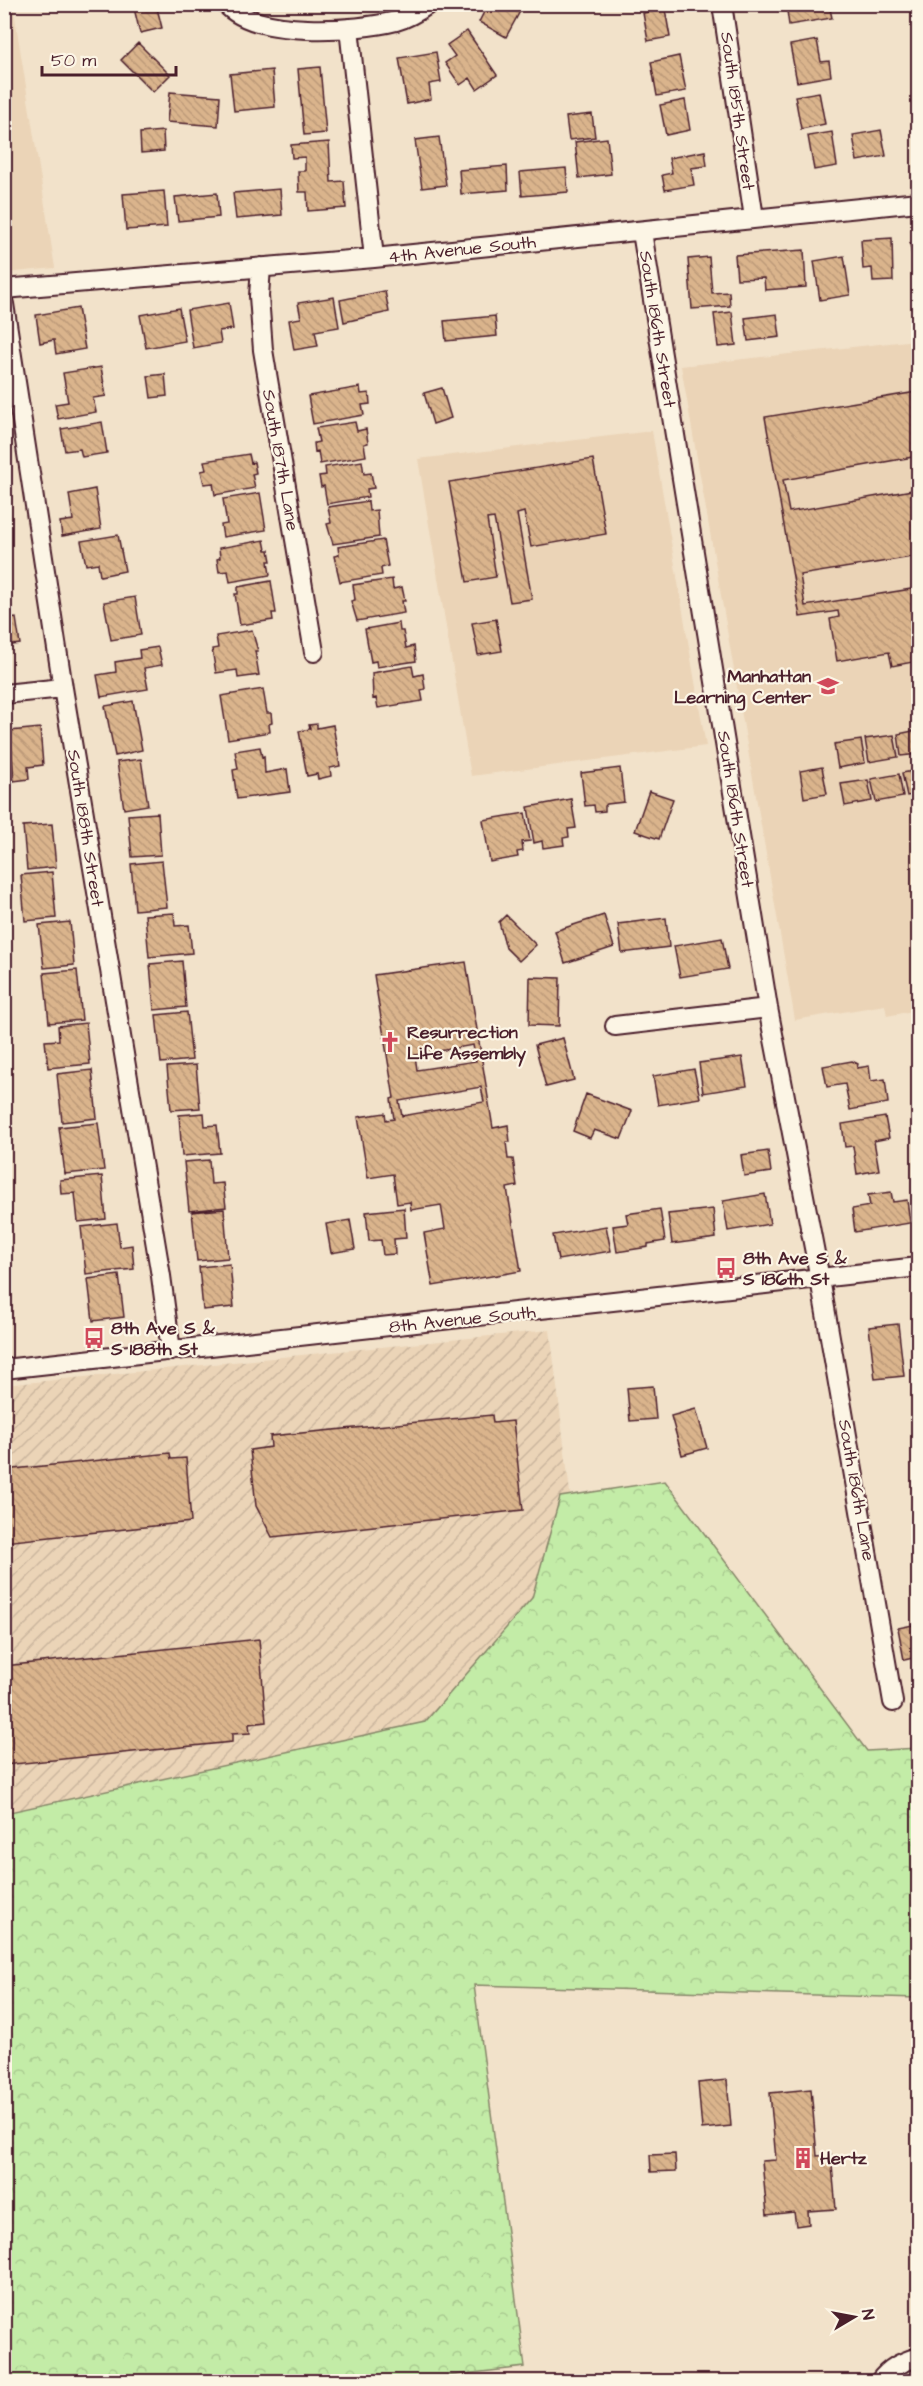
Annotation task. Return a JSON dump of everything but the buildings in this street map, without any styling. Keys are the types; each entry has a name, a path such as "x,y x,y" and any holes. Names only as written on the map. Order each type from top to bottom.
{"street":[{"path":"226,4 230,9 257,22 296,30 349,28 398,21 429,4"},
{"name":"South 185th Street","path":"723,4 754,218"},
{"path":"349,28 374,258"},
{"name":"4th Avenue South","path":"4,289 374,258 918,202"},
{"name":"South 186th Street","path":"642,231 768,1008 820,1279"},
{"name":"South 187th Lane","path":"261,267 259,296 263,350 314,652"},
{"name":"South 188th Street","path":"4,304 63,688 161,1276 171,1351"},
{"path":"4,694 63,688"},
{"path":"615,1026 768,1008"},
{"name":"8th Avenue South","path":"4,1369 918,1267"},
{"name":"South 186th Lane","path":"820,1279 894,1702"},
{"path":"879,2382 886,2372 900,2363 918,2357"}],"shaded area":[{"path":"4,5 13,5 55,268 5,273"},
{"name":"Manhattan Learning Center","path":"916,340 918,352 918,1010 887,1016 885,1005 795,1020 681,366"},
{"path":"652,431 706,746 471,776 418,459"},
{"path":"550,1330 576,1541 455,1730 5,1836 5,1385"}],"green space":[{"path":"665,1481 867,1751 918,1748 918,1998 474,1985 525,2367 393,2382 5,2381 5,1813 425,1722 532,1598 560,1497"}],"place":[{"name":"Manhattan Learning Center","path":"828,686"},
{"name":"Resurrection Life Assembly","path":"390,1042"},
{"name":"8th Ave S & S 186th St","path":"726,1268"},
{"name":"8th Ave S & S 188th St","path":"94,1338"},
{"name":"Hertz","path":"803,2158"}]}
